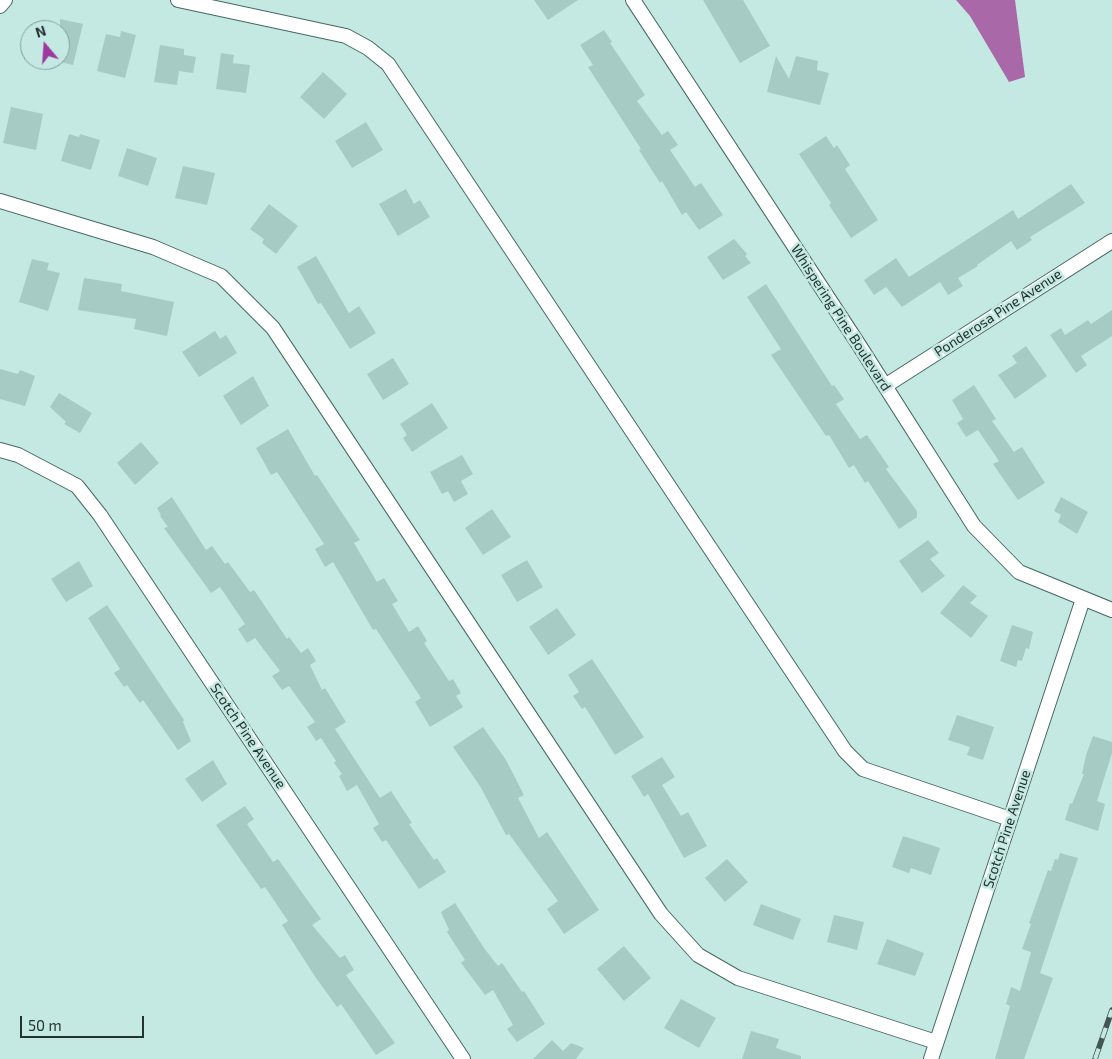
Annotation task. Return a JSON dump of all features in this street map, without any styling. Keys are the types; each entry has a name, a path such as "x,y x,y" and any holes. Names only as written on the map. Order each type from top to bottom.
{"street":[{"path":"0,6 5,0"},
{"path":"178,0 346,36 368,48 388,64 845,752 863,768 1010,820"},
{"name":"Whispering Pine Boulevard","path":"632,0 885,386 974,526 1019,572 1112,610"},
{"path":"0,201 153,247 221,276 273,328 661,914 698,955 738,978 936,1042"},
{"name":"Ponderosa Pine Avenue","path":"885,386 1112,241"},
{"name":"Scotch Pine Avenue","path":"0,450 18,455 77,486 100,515 463,1059"},
{"name":"Scotch Pine Avenue","path":"931,1059 1082,599"}],"shaded area":[{"path":"956,0 1015,0 1025,77 1009,82 970,16"}],"building":[{"path":"534,0 578,0 548,20"},
{"path":"703,0 743,0 770,46 740,63"},
{"path":"70,21 83,24 73,65 70,64"},
{"path":"604,30 612,42 610,43 645,95 637,101 662,135 668,131 678,145 670,150 695,187 701,183 723,215 699,230 686,212 682,215 662,181 660,183 639,150 641,149 588,67 593,65 580,45"},
{"path":"121,31 136,35 125,78 97,71 106,34 120,37"},
{"path":"160,45 184,49 184,55 196,57 193,73 179,71 177,85 154,82"},
{"path":"221,53 234,55 233,63 250,65 246,93 216,89"},
{"path":"776,56 789,79 796,56 818,61 817,70 829,73 820,105 767,92"},
{"path":"323,72 347,94 324,119 300,97"},
{"path":"11,107 43,114 36,150 3,143"},
{"path":"366,122 383,150 352,168 335,141"},
{"path":"69,134 79,137 80,134 100,140 91,170 61,161"},
{"path":"826,136 834,148 837,145 850,165 845,169 878,220 851,238 799,154"},
{"path":"127,148 157,158 148,186 118,176"},
{"path":"183,166 215,173 207,205 175,198"},
{"path":"1071,184 1085,203 1030,237 1032,240 1017,250 1011,241 978,266 958,278 963,286 948,295 940,282 902,307 886,287 874,295 864,280 896,258 909,277 1013,210 1018,219"},
{"path":"406,189 414,204 420,200 430,217 398,236 379,204"},
{"path":"269,204 298,226 276,254 262,243 264,239 250,229"},
{"path":"734,239 747,254 745,256 751,263 723,280 707,257"},
{"path":"316,256 349,313 359,306 376,333 350,349 321,303 318,304 297,267"},
{"path":"32,259 49,263 47,270 60,273 48,311 19,302"},
{"path":"84,278 122,284 121,291 174,302 167,336 134,329 136,319 78,310"},
{"path":"766,284 832,386 834,385 844,399 836,404 860,439 867,435 889,467 886,469 917,511 917,517 899,529 868,481 865,483 854,465 849,468 829,435 826,436 771,355 781,349 747,297"},
{"path":"1112,310 1112,336 1081,356 1087,365 1076,373 1050,335 1061,328 1065,335 1088,320 1091,324"},
{"path":"215,331 220,339 226,335 237,353 199,377 182,352"},
{"path":"1026,346 1047,376 1015,399 998,375 1017,363 1012,356"},
{"path":"393,358 409,384 383,400 367,374"},
{"path":"0,369 18,374 20,370 35,376 25,406 0,399"},
{"path":"253,376 269,406 241,425 223,396"},
{"path":"974,385 996,419 992,421 1014,452 1022,447 1045,483 1018,500 993,464 999,461 978,430 966,437 957,423 963,419 952,400"},
{"path":"59,393 92,413 80,433 64,424 66,422 50,407"},
{"path":"432,403 448,428 412,452 403,438 407,435 400,424"},
{"path":"288,429 315,476 317,475 360,540 354,543 377,582 384,578 398,601 392,604 409,632 418,626 427,641 424,643 449,681 453,679 461,693 456,696 463,707 430,727 415,702 421,698 376,629 373,630 333,562 325,567 315,549 324,544 277,472 271,475 256,448"},
{"path":"141,442 159,463 135,485 117,463"},
{"path":"462,455 473,474 461,481 468,494 454,502 448,491 442,494 430,472"},
{"path":"172,497 206,550 212,546 225,564 228,562 250,592 254,590 287,639 289,637 301,653 308,648 316,661 310,665 322,690 325,688 346,722 335,729 380,798 391,791 412,823 409,824 434,860 437,858 446,872 419,889 386,840 382,842 373,828 379,824 357,785 347,791 339,776 342,774 334,763 336,761 321,738 316,741 307,727 315,722 289,686 282,690 272,676 280,671 255,638 247,643 238,629 245,624 220,587 211,593 164,528 168,527 157,508"},
{"path":"1061,497 1088,512 1077,534 1058,522 1061,515 1054,511"},
{"path":"492,509 511,537 483,555 465,528"},
{"path":"928,540 939,553 930,559 945,576 922,593 899,561"},
{"path":"527,560 543,587 517,602 501,575"},
{"path":"79,561 93,586 66,602 51,579"},
{"path":"963,585 977,596 970,603 988,616 971,638 940,613"},
{"path":"107,605 184,720 183,722 191,741 178,750 143,700 140,703 127,685 124,687 114,673 120,669 88,618"},
{"path":"557,608 576,635 548,655 529,627"},
{"path":"1012,625 1033,632 1029,649 1026,648 1022,661 1018,660 1016,667 1000,661"},
{"path":"592,659 644,737 615,755 585,707 582,709 573,696 579,692 568,675"},
{"path":"957,715 994,727 983,760 967,755 970,747 948,740"},
{"path":"483,727 506,760 524,795 518,798 539,838 547,832 599,910 564,934 547,909 558,901 509,834 506,835 480,786 453,747"},
{"path":"1093,736 1112,742 1112,753 1097,801 1105,804 1098,831 1065,820 1070,803 1072,804 1084,774 1082,774 1086,755"},
{"path":"662,757 675,777 662,785 681,816 688,812 707,846 684,858 648,794 644,797 631,776"},
{"path":"213,760 227,784 202,802 185,779"},
{"path":"245,806 254,819 247,824 273,862 278,859 321,919 312,925 340,958 345,955 354,970 346,975 395,1043 376,1055 341,1004 337,1007 314,975 282,925 288,921 265,887 261,889 216,825"},
{"path":"903,836 940,848 931,875 911,868 909,873 892,867"},
{"path":"1060,853 1078,858 1040,973 1053,978 1024,1059 995,1059 1010,1006 1006,1004 1011,987 1020,991 1031,952 1022,949 1031,924 1029,923 1048,870 1051,871 1055,859 1058,860"},
{"path":"727,859 748,882 725,902 705,878"},
{"path":"455,903 484,948 498,966 502,963 522,992 524,991 545,1024 517,1042 507,1029 513,1025 493,990 485,995 461,963 465,960 447,932 449,930 441,912"},
{"path":"761,904 801,919 793,940 753,925"},
{"path":"834,915 864,922 857,950 827,942"},
{"path":"887,939 924,953 915,976 877,964"},
{"path":"624,946 651,978 624,1001 597,969"},
{"path":"681,999 716,1018 699,1048 664,1028"},
{"path":"751,1031 779,1039 776,1048 801,1056 801,1059 742,1059"},
{"path":"552,1040 563,1051 571,1043 584,1048 576,1059 533,1059"}],"railway":[{"path":"1095,1059 1112,1010"}]}
